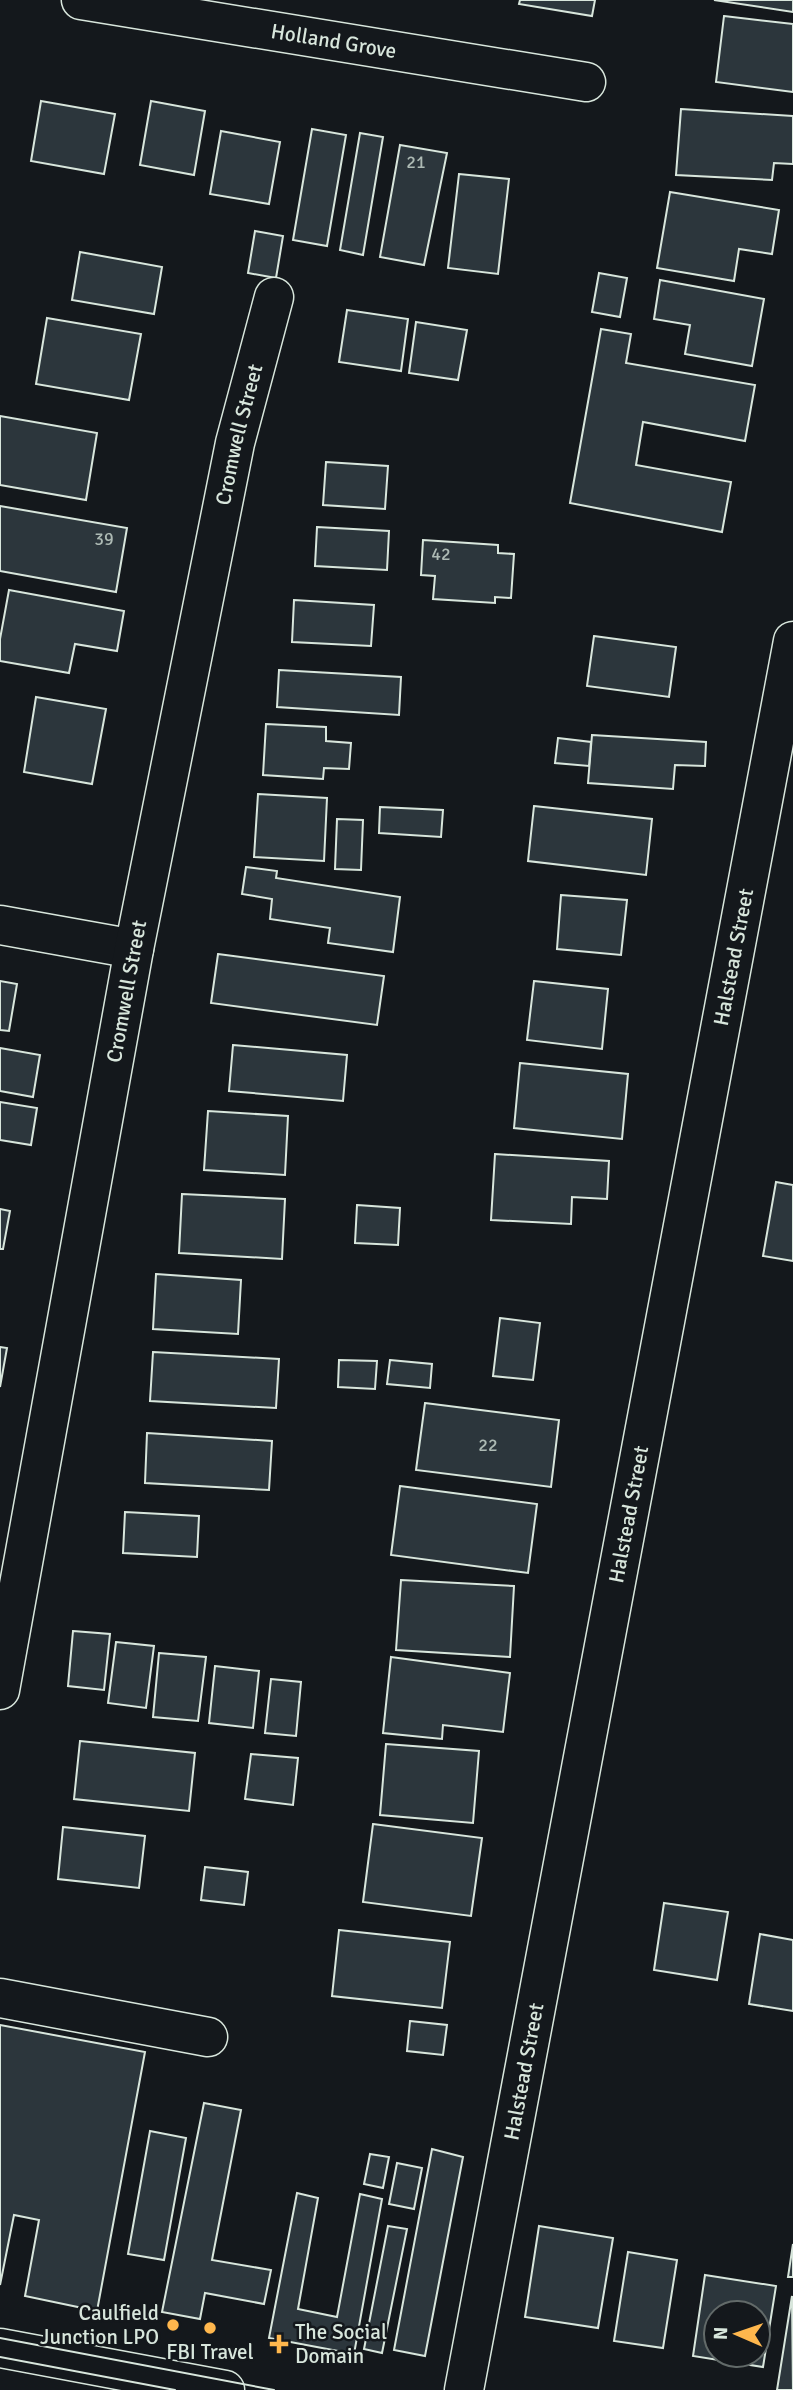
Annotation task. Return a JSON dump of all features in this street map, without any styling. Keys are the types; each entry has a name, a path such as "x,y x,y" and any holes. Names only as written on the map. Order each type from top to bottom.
{"street":[{"name":"Holland Grove","path":"81,0 586,82"},
{"name":"Cromwell Street","path":"0,1690 6,1626 134,949 235,443 274,297"},
{"name":"Halstead Street","path":"464,2390 793,640"},
{"path":"0,925 134,949"},
{"path":"0,1998 208,2037"},
{"path":"0,2348 225,2390"}],"building":[{"path":"520,0 595,0 592,16 519,4"},
{"path":"714,0 793,0 793,12"},
{"path":"724,16 793,24 793,92 716,82"},
{"path":"41,101 115,114 104,174 31,161"},
{"path":"151,101 205,111 194,175 140,165"},
{"path":"681,109 793,116 793,164 774,163 772,180 676,175"},
{"path":"312,129 346,135 327,246 293,240"},
{"path":"221,131 280,142 269,204 210,194"},
{"path":"360,133 383,137 363,255 340,250"},
{"path":"400,145 447,153 424,265 380,257"},
{"path":"459,174 509,179 498,274 448,268"},
{"path":"670,192 779,210 772,254 739,249 734,281 657,268"},
{"path":"255,231 283,236 276,278 248,273"},
{"path":"80,252 162,267 154,314 72,300"},
{"path":"599,273 627,278 620,317 592,312"},
{"path":"660,280 764,299 752,366 685,354 690,325 654,319"},
{"path":"347,310 408,319 401,371 339,362"},
{"path":"47,318 141,334 129,400 36,384"},
{"path":"416,322 467,330 458,380 409,373"},
{"path":"601,329 631,334 626,363 755,385 745,441 643,422 636,465 731,482 722,532 570,503"},
{"path":"0,416 97,433 86,500 0,485"},
{"path":"326,462 388,466 385,509 323,505"},
{"path":"0,506 127,528 116,592 0,571"},
{"path":"317,527 389,531 387,570 315,566"},
{"path":"423,540 498,545 498,553 514,554 511,598 495,597 495,603 433,599 435,576 421,575"},
{"path":"9,590 124,611 117,651 75,644 69,673 0,661 0,639"},
{"path":"294,600 374,605 371,646 292,642"},
{"path":"594,636 676,647 669,697 587,686"},
{"path":"279,670 401,677 399,715 277,707"},
{"path":"36,697 106,709 92,784 24,772"},
{"path":"266,724 326,727 326,741 351,743 349,769 324,768 323,779 263,775"},
{"path":"592,735 706,742 705,766 675,765 673,789 588,783"},
{"path":"558,738 591,742 589,766 555,763"},
{"path":"258,794 327,798 324,861 254,857"},
{"path":"534,806 652,819 646,875 528,861"},
{"path":"380,807 443,810 441,837 379,833"},
{"path":"337,819 363,820 361,870 335,869"},
{"path":"246,867 277,871 276,878 400,897 393,952 328,943 330,928 270,919 272,899 242,894"},
{"path":"561,895 627,900 621,955 557,949"},
{"path":"218,954 384,976 377,1025 211,1003"},
{"path":"0,981 17,984 9,1031 0,1030"},
{"path":"534,981 608,989 602,1049 527,1040"},
{"path":"233,1045 347,1055 343,1101 229,1091"},
{"path":"0,1048 40,1055 33,1097 0,1091"},
{"path":"520,1063 628,1074 622,1139 514,1128"},
{"path":"0,1102 37,1108 31,1145 0,1140"},
{"path":"208,1111 288,1116 285,1175 204,1170"},
{"path":"495,1154 609,1161 607,1199 572,1197 571,1224 491,1220"},
{"path":"776,1182 793,1185 793,1261 763,1256"},
{"path":"182,1194 285,1199 282,1259 179,1253"},
{"path":"357,1205 400,1208 398,1245 355,1243"},
{"path":"0,1209 10,1211 3,1249 0,1249"},
{"path":"156,1274 241,1280 238,1334 153,1329"},
{"path":"500,1318 540,1323 533,1380 493,1376"},
{"path":"0,1347 7,1348 0,1387"},
{"path":"153,1352 279,1359 276,1408 150,1401"},
{"path":"339,1360 377,1361 375,1389 338,1387"},
{"path":"390,1360 432,1364 430,1388 387,1384"},
{"path":"425,1403 559,1420 551,1487 416,1470"},
{"path":"147,1433 272,1441 269,1490 145,1483"},
{"path":"400,1486 537,1504 528,1573 391,1555"},
{"path":"125,1512 199,1516 197,1557 123,1553"},
{"path":"401,1580 514,1586 510,1657 396,1650"},
{"path":"73,1631 110,1634 104,1690 68,1686"},
{"path":"116,1642 154,1646 146,1708 108,1703"},
{"path":"159,1653 206,1657 198,1721 153,1717"},
{"path":"391,1657 510,1673 503,1732 443,1725 442,1739 383,1733"},
{"path":"215,1666 259,1671 253,1728 209,1723"},
{"path":"271,1679 301,1682 296,1736 265,1733"},
{"path":"80,1741 195,1753 189,1811 74,1799"},
{"path":"386,1744 479,1751 473,1823 380,1815"},
{"path":"251,1754 298,1758 293,1805 245,1799"},
{"path":"373,1824 482,1838 471,1916 363,1902"},
{"path":"63,1827 145,1836 139,1888 58,1879"},
{"path":"205,1867 248,1872 244,1905 201,1900"},
{"path":"664,1903 728,1912 717,1980 654,1970"},
{"path":"339,1930 450,1942 442,2008 332,1996"},
{"path":"760,1934 793,1940 793,2011 749,2004"},
{"path":"410,2021 447,2025 443,2055 407,2051"},
{"path":"0,2025 145,2052 97,2311 25,2296 39,2220 14,2215 0,2285"},
{"path":"204,2103 241,2110 212,2260 271,2270 264,2304 205,2293 200,2319 162,2312"},
{"path":"150,2131 186,2138 164,2260 128,2254"},
{"path":"432,2149 463,2157 425,2356 394,2350"},
{"path":"370,2154 389,2157 383,2188 364,2184"},
{"path":"397,2163 422,2168 414,2209 389,2204"},
{"path":"297,2193 318,2198 298,2309 337,2317 360,2194 382,2199 354,2354 269,2338"},
{"path":"388,2226 407,2229 382,2353 364,2349"},
{"path":"539,2226 613,2238 598,2328 525,2317"},
{"path":"793,2244 793,2277 788,2277"},
{"path":"628,2252 677,2260 663,2348 614,2341"},
{"path":"705,2275 776,2286 772,2311 772,2299 702,2299 702,2357 693,2356"},
{"path":"792,2296 793,2390 777,2390"}],"tram line":[{"path":"0,2338 274,2390"},
{"path":"0,2357 175,2390"}],"place":[{"name":"Caulfield Junction LPO","path":"173,2325"},
{"name":"FBI Travel","path":"210,2328"},
{"name":"The Social Domain","path":"279,2344"}]}
